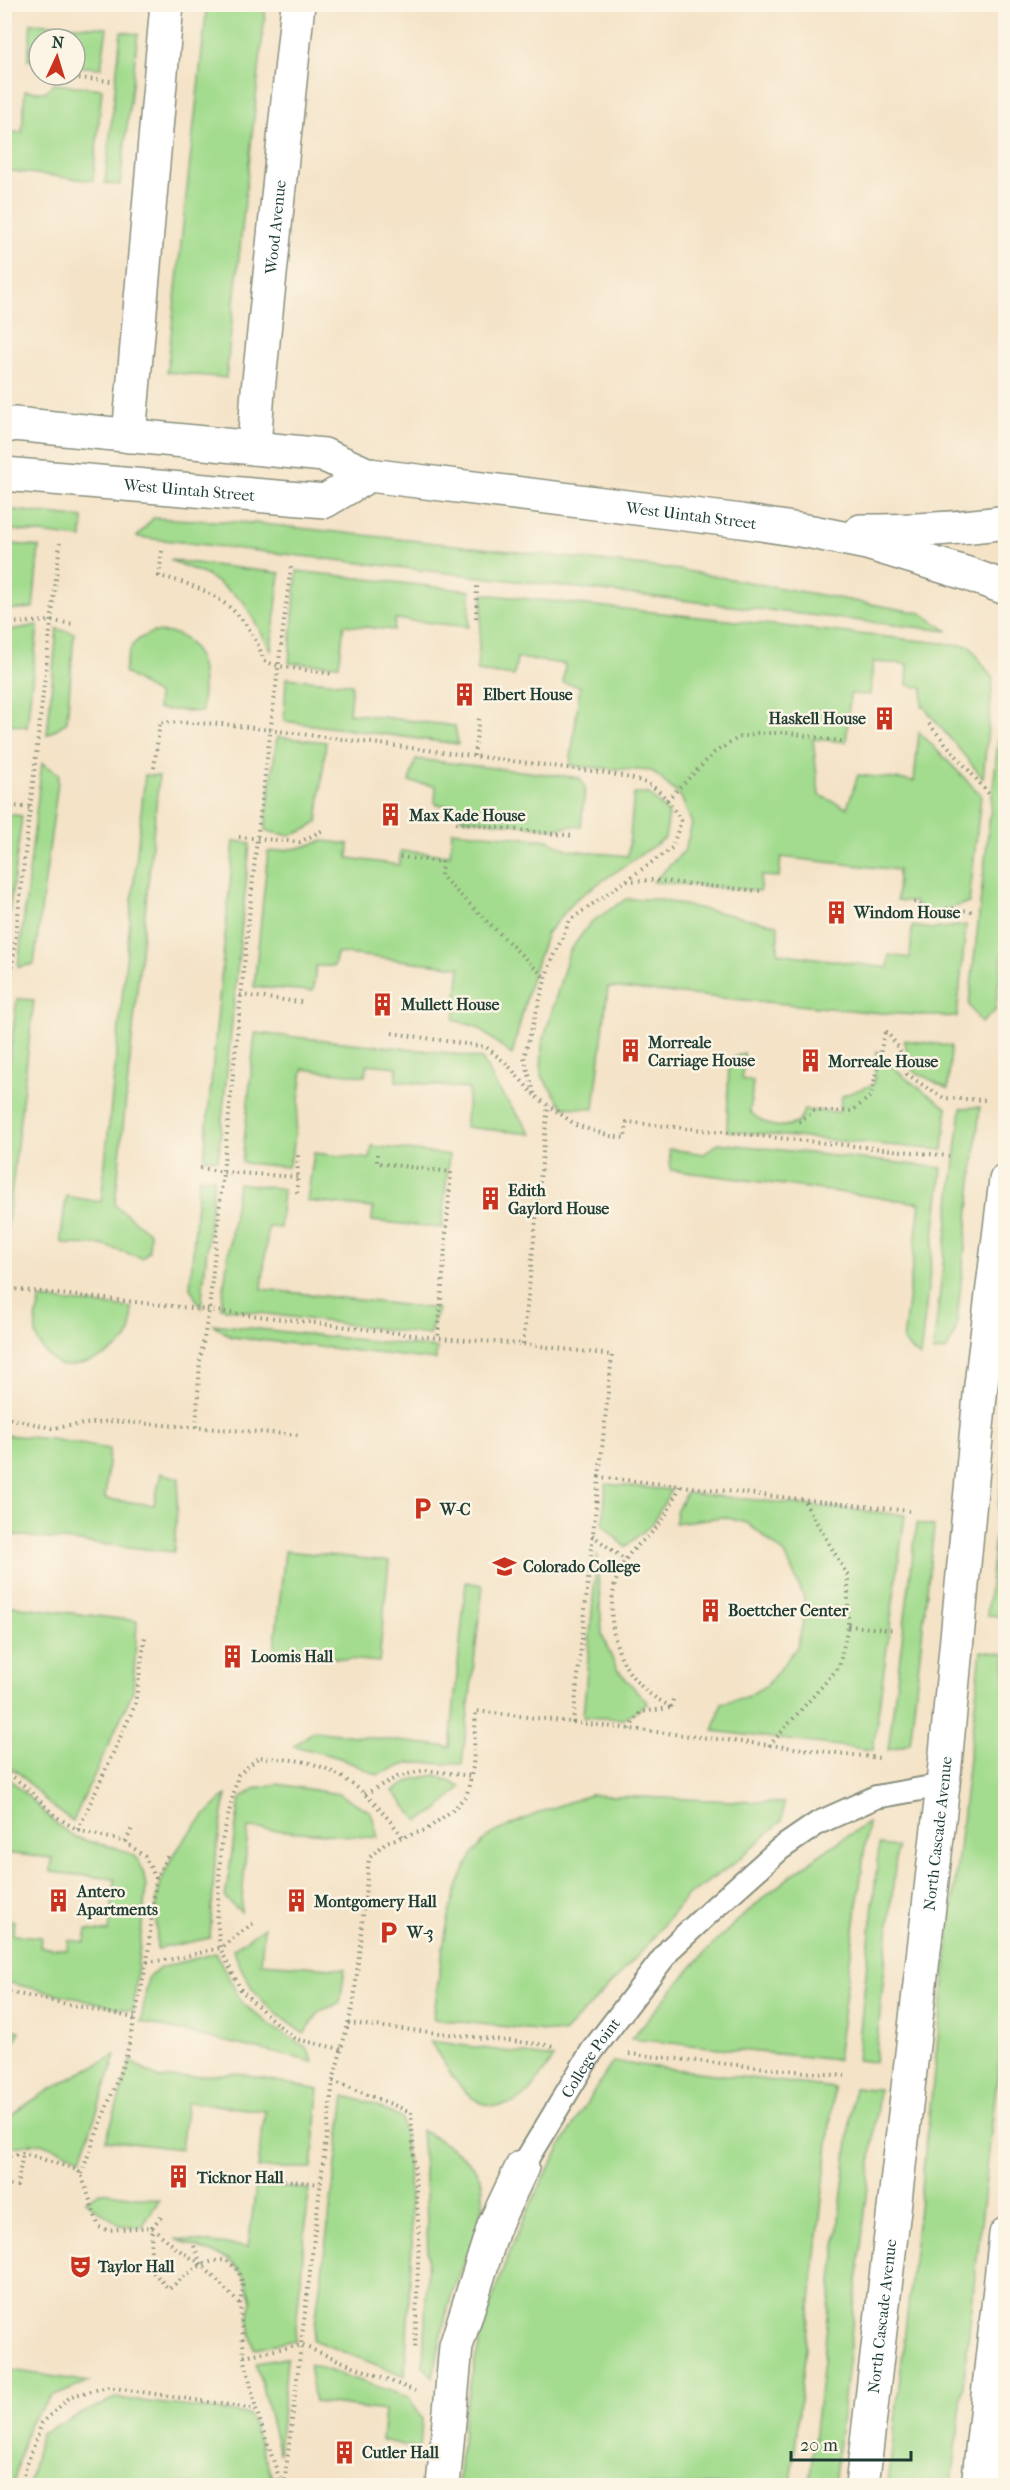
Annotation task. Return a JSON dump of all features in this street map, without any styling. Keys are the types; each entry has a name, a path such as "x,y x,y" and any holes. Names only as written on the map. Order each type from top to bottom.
{"main road":[{"path":"129,436 167,4"},
{"name":"Wood Avenue","path":"255,448 258,390 298,4"},
{"name":"West Uintah Street","path":"4,427 14,424 324,455 369,475 741,520 867,543 968,574 1005,588"},
{"name":"West Uintah Street","path":"4,474 325,501 369,475"},
{"path":"812,532 908,531 1005,522"},
{"name":"North Cascade Avenue","path":"862,2486 943,1785 981,1384 1005,1180"},
{"name":"College Point","path":"443,2486 456,2346 494,2226 522,2167"},
{"path":"978,2486 1005,2234"}],"lane":[{"name":"College Point","path":"522,2167 592,2051 671,1948 780,1849 818,1823 876,1797 943,1785"}],"path":[{"path":"87,79 111,81"},
{"path":"4,1039 60,543"},
{"path":"162,551 159,576 186,581 220,598 243,620 259,645 264,661 278,666 333,674"},
{"path":"195,1427 200,1361 209,1310 256,839 291,565"},
{"path":"476,618 477,586"},
{"path":"4,623 51,621 74,624"},
{"path":"474,756 479,718"},
{"path":"154,768 160,722 223,724 607,773 648,782 667,801 681,822 672,848 570,920 546,979 524,1057 535,1096"},
{"path":"929,724 989,794"},
{"path":"667,801 714,753 738,738 756,733 789,733 846,742"},
{"path":"4,805 30,808"},
{"path":"456,823 574,836"},
{"path":"239,837 300,842 325,829"},
{"path":"400,857 442,862 441,876 546,979"},
{"path":"626,880 651,880 760,891"},
{"path":"914,902 934,914 949,908 976,912"},
{"path":"240,995 301,1002"},
{"path":"799,1122 814,1110 852,1110 871,1096 885,1030 899,1048 907,1074 944,1098 985,1100"},
{"path":"392,1033 486,1047 507,1064 535,1096 576,1125 610,1136 625,1138 627,1122 949,1156"},
{"path":"523,1344 548,1105"},
{"path":"297,1194 298,1154"},
{"path":"377,1154 377,1163 452,1172 438,1338"},
{"path":"200,1168 298,1178"},
{"path":"4,1288 438,1338 523,1344 612,1355 573,1723"},
{"path":"4,1417 51,1428 110,1421 298,1435"},
{"path":"599,1477 909,1511"},
{"path":"671,1707 640,1686 621,1658 613,1629 612,1591 625,1560 657,1527 673,1503 680,1486"},
{"path":"769,1746 839,1667 848,1626 848,1576 803,1500"},
{"path":"592,1535 625,1560"},
{"path":"848,1626 896,1629"},
{"path":"78,1830 135,1705 145,1637"},
{"path":"671,1707 674,1696"},
{"path":"628,1729 641,1712 671,1707"},
{"path":"283,2486 333,2081 354,2001 369,1858 386,1842 426,1830 454,1809 467,1794 471,1776 476,1711 880,1758"},
{"path":"341,2049 295,2038 269,2017 241,1990 220,1948 217,1919 221,1845 238,1775 259,1757 309,1763 350,1780 382,1810 403,1837"},
{"path":"4,1770 26,1787 55,1816 78,1830 126,1842 144,1857 156,1878"},
{"path":"365,1794 397,1777 425,1770 471,1776"},
{"path":"126,1842 132,1828"},
{"path":"81,2174 126,2058 147,1962 156,1878 168,1855"},
{"path":"147,1962 174,1959 220,1948 256,1921"},
{"path":"4,1991 135,2018"},
{"path":"333,2081 411,2112 419,2236 415,2354"},
{"path":"4,2185 17,2186 23,2153"},
{"path":"4,2157 23,2153 76,2170 81,2174 99,2227 107,2230 152,2227 177,2249 201,2264 240,2304"},
{"path":"266,2178 320,2184"},
{"path":"161,2217 152,2227 150,2269 169,2289 201,2264 211,2260 226,2260 238,2270 243,2284 240,2304 244,2356 256,2409 283,2486"},
{"path":"194,2246 201,2264"},
{"path":"244,2356 301,2345 414,2390"},
{"path":"19,2486 42,2423 71,2396 108,2388 256,2409"}],"green space":[{"path":"207,5 266,5 226,378 167,372"},
{"path":"31,23 107,28 101,68 87,67 87,27 31,27"},
{"path":"121,32 138,34 120,185 105,183"},
{"path":"51,87 102,89 93,181 5,170 5,131 22,133 25,91 45,92"},
{"path":"5,509 83,518 82,538 5,529"},
{"path":"153,518 254,523 681,570 921,613 948,631 137,537"},
{"path":"5,543 39,547 33,608 5,610"},
{"path":"170,560 280,573 271,650 243,601 208,576"},
{"path":"297,571 470,591 469,627 395,619 394,630 344,625 339,665 289,663"},
{"path":"483,594 970,646 993,679 983,778 922,705 923,688 907,685 908,664 873,662 870,695 850,694 846,742 813,739 819,795 847,808 858,775 914,781 919,732 981,795 969,903 927,914 914,902 897,900 898,870 781,857 779,877 761,876 760,891 653,882 685,850 692,824 681,797 652,771 570,766 580,686 563,683 565,664 517,658 514,676 477,671"},
{"path":"38,625 27,727 5,723 5,631"},
{"path":"57,629 74,633 67,722 47,735"},
{"path":"154,632 178,635 195,649 202,669 202,712 157,709 158,695 124,672 127,657 135,642"},
{"path":"286,678 352,684 349,713 455,726 458,744 284,721"},
{"path":"1005,680 1006,928 995,1011 981,1023 969,1005"},
{"path":"277,737 326,742 317,823 303,831 286,835 265,830"},
{"path":"416,759 580,778 585,788 581,827 554,829 461,818 457,807 435,804 436,786 409,782"},
{"path":"42,763 59,774 34,964 18,967"},
{"path":"145,775 159,776 115,1205 150,1233 149,1251 142,1258 102,1245 67,1244 62,1242 61,1237 66,1196 101,1202"},
{"path":"634,794 649,794 669,814 665,838 576,899 547,933 530,983 512,1055 477,1027 454,1020 460,967 337,953 334,966 316,966 313,991 254,987 268,852 299,848 323,841 349,844 348,858 399,865 401,851 450,855 452,831 548,840 569,850 628,856"},
{"path":"5,814 22,816 9,914 5,914"},
{"path":"234,841 250,843 218,1160 204,1158"},
{"path":"626,899 656,899 778,925 778,953 888,968 889,955 910,958 912,926 933,929 966,925 957,1017 881,1013 608,987 594,1109 563,1107 541,1075 542,1045 569,952 590,923"},
{"path":"17,999 34,1000 7,1230 4,1230 4,1106"},
{"path":"255,1033 449,1053 482,1059 497,1087 532,1134 465,1127 469,1089 396,1081 397,1067 367,1064 365,1076 303,1069 293,1150 288,1167 242,1163"},
{"path":"904,1040 951,1046 948,1089 912,1070"},
{"path":"877,1051 903,1076 947,1108 943,1150 727,1131 729,1060 744,1053 742,1079 753,1081 750,1112 767,1124 784,1126 799,1122 804,1110 839,1112 842,1096 874,1084"},
{"path":"980,1107 956,1330 947,1350 933,1352 961,1108"},
{"path":"719,1143 942,1168 920,1357 903,1342 920,1203 671,1170 669,1149 704,1154"},
{"path":"372,1146 449,1155 442,1228 372,1221 373,1208 307,1201 314,1153 370,1159"},
{"path":"199,1177 214,1178 201,1308 190,1288"},
{"path":"238,1183 283,1189 280,1228 268,1227 262,1289 438,1309 429,1335 221,1308"},
{"path":"41,1299 132,1308 130,1333 120,1346 105,1356 61,1366 45,1352 37,1337 36,1320"},
{"path":"212,1324 437,1348 436,1360 232,1337"},
{"path":"5,1435 51,1439 109,1449 105,1499 154,1505 161,1473 179,1478 174,1552 5,1534"},
{"path":"1005,1442 1006,1616 987,1615"},
{"path":"606,1484 671,1490 653,1523 625,1547 603,1525"},
{"path":"686,1493 905,1515 873,1750 713,1731 722,1703 746,1697 767,1685 797,1647 803,1623 804,1598 785,1554 747,1523 723,1517 675,1523 676,1512"},
{"path":"917,1523 934,1526 910,1744 888,1750"},
{"path":"285,1551 389,1561 379,1662 274,1652"},
{"path":"597,1554 602,1634 616,1668 648,1703 624,1719 583,1717"},
{"path":"466,1582 483,1585 462,1764 410,1763 377,1775 340,1758 294,1746 313,1731 450,1747"},
{"path":"5,1605 137,1621 133,1691 73,1821 50,1805 19,1773 5,1764"},
{"path":"981,1651 1005,1654 1005,2006 952,2485 888,2485"},
{"path":"436,1775 461,1787 438,1810 418,1821 393,1791 415,1779"},
{"path":"5,1776 70,1834 86,1841 128,1852 140,1863 146,1887 133,2011 5,1982 5,1921 14,1921 13,1935 41,1937 40,1947 67,1950 68,1940 85,1942 87,1930 109,1932 115,1879 51,1872 52,1858 5,1853"},
{"path":"277,1784 339,1794 371,1812 378,1838 248,1828 241,1912 225,1898 240,1799 256,1788"},
{"path":"226,1795 215,1860 210,1938 157,1949 157,1903 164,1875 186,1837"},
{"path":"590,1795 784,1803 782,1821 732,1865 686,1897 644,1949 564,2033 433,2019 443,1948 454,1897 474,1854 495,1832"},
{"path":"868,1823 837,2060 631,2039 694,1965 741,1918 802,1867"},
{"path":"879,1845 897,1847 875,2062 857,2060"},
{"path":"264,1927 261,1963 345,1969 340,2003 320,2011 304,2034 269,2007 253,1989 233,1949"},
{"path":"216,1953 242,2003 274,2028 306,2047 313,2062 141,2022 148,1978 160,1968"},
{"path":"4,2028 20,2031 5,2062"},
{"path":"430,2041 554,2058 533,2087 518,2101 492,2106 469,2096 451,2075"},
{"path":"116,2055 81,2158 41,2143 5,2148 4,2126 11,2116 56,2086"},
{"path":"131,2061 159,2079 238,2073 319,2090 312,2168 258,2168 265,2111 187,2102 181,2149 106,2140"},
{"path":"613,2062 834,2088 791,2485 458,2486 463,2424 476,2356 504,2267 541,2184 563,2143"},
{"path":"854,2088 879,2089 834,2485 809,2485"},
{"path":"345,2096 373,2104 402,2119 409,2178 412,2243 405,2376 313,2340"},
{"path":"421,2130 466,2160 479,2176 483,2198 477,2227 450,2300 433,2377 423,2366 428,2255"},
{"path":"256,2186 309,2189 295,2340 254,2348 248,2319 252,2301 244,2275 228,2259 175,2239 248,2247"},
{"path":"100,2192 159,2200 142,2227 120,2225 85,2201"},
{"path":"287,2358 279,2453 256,2363"},
{"path":"309,2364 409,2397 422,2419 420,2449 382,2440 385,2411 315,2402"},
{"path":"4,2369 89,2382 52,2397 28,2425 13,2485 5,2485"},
{"path":"115,2398 249,2414 275,2485 29,2485 41,2433"}],"place":[{"name":"Elbert House","path":"465,694"},
{"name":"Haskell House","path":"884,718"},
{"name":"Max Kade House","path":"391,815"},
{"name":"Windom House","path":"836,912"},
{"name":"Mullett House","path":"383,1004"},
{"name":"Morreale Carriage House","path":"630,1051"},
{"name":"Morreale House","path":"810,1061"},
{"name":"Edith Gaylord House","path":"490,1199"},
{"name":"W-C","path":"422,1509"},
{"name":"Colorado College","path":"505,1566"},
{"name":"Boettcher Center","path":"710,1610"},
{"name":"Loomis Hall","path":"233,1656"},
{"name":"Antero Apartments","path":"59,1900"},
{"name":"Montgomery Hall","path":"296,1901"},
{"name":"W-3","path":"389,1932"},
{"name":"Ticknor Hall","path":"179,2177"},
{"name":"Taylor Hall","path":"80,2266"},
{"name":"Cutler Hall","path":"344,2452"}]}
